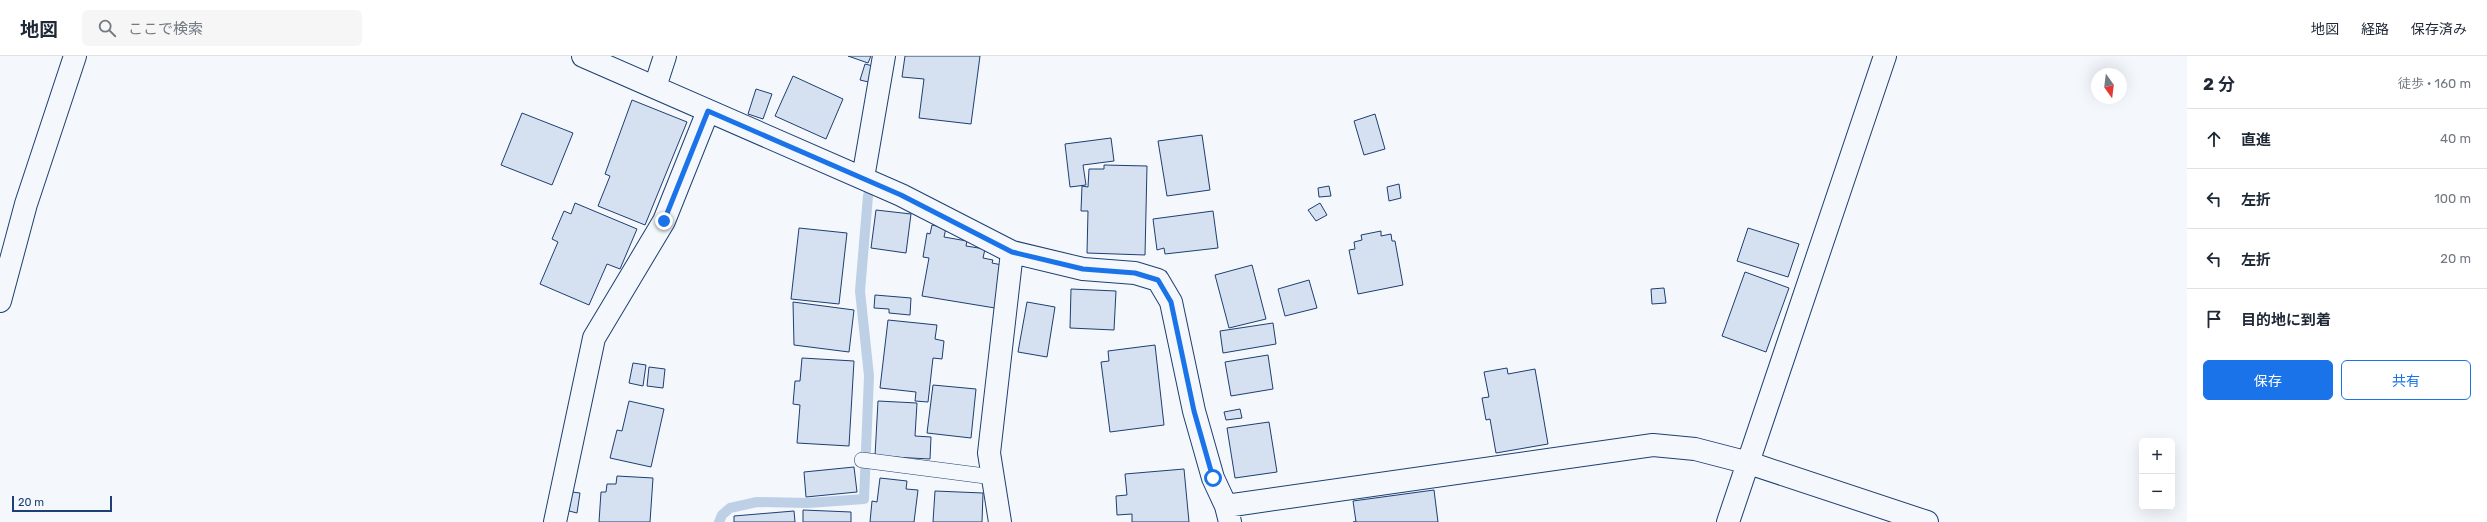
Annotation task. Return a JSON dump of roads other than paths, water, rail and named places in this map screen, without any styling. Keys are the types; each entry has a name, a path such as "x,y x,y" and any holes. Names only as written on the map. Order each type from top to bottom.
{"street":[{"path":"0,301 26,204 75,56"},
{"path":"583,56 901,195 1012,252 1083,269 1135,273 1158,280 1171,302 1194,411 1213,478 1228,514 1653,445 1695,449 1749,462 1927,522"},
{"path":"655,87 666,56"},
{"path":"863,178 884,56"},
{"path":"1728,522 1885,56"},
{"path":"555,522 594,338 664,221 708,111"},
{"path":"1000,522 989,452 1012,252"}],"lane":[{"path":"862,460 993,477"}],"waterway":[{"path":"719,522 722,515 730,508 757,502 808,503 864,499 869,376 860,291 868,196 872,180"}]}
